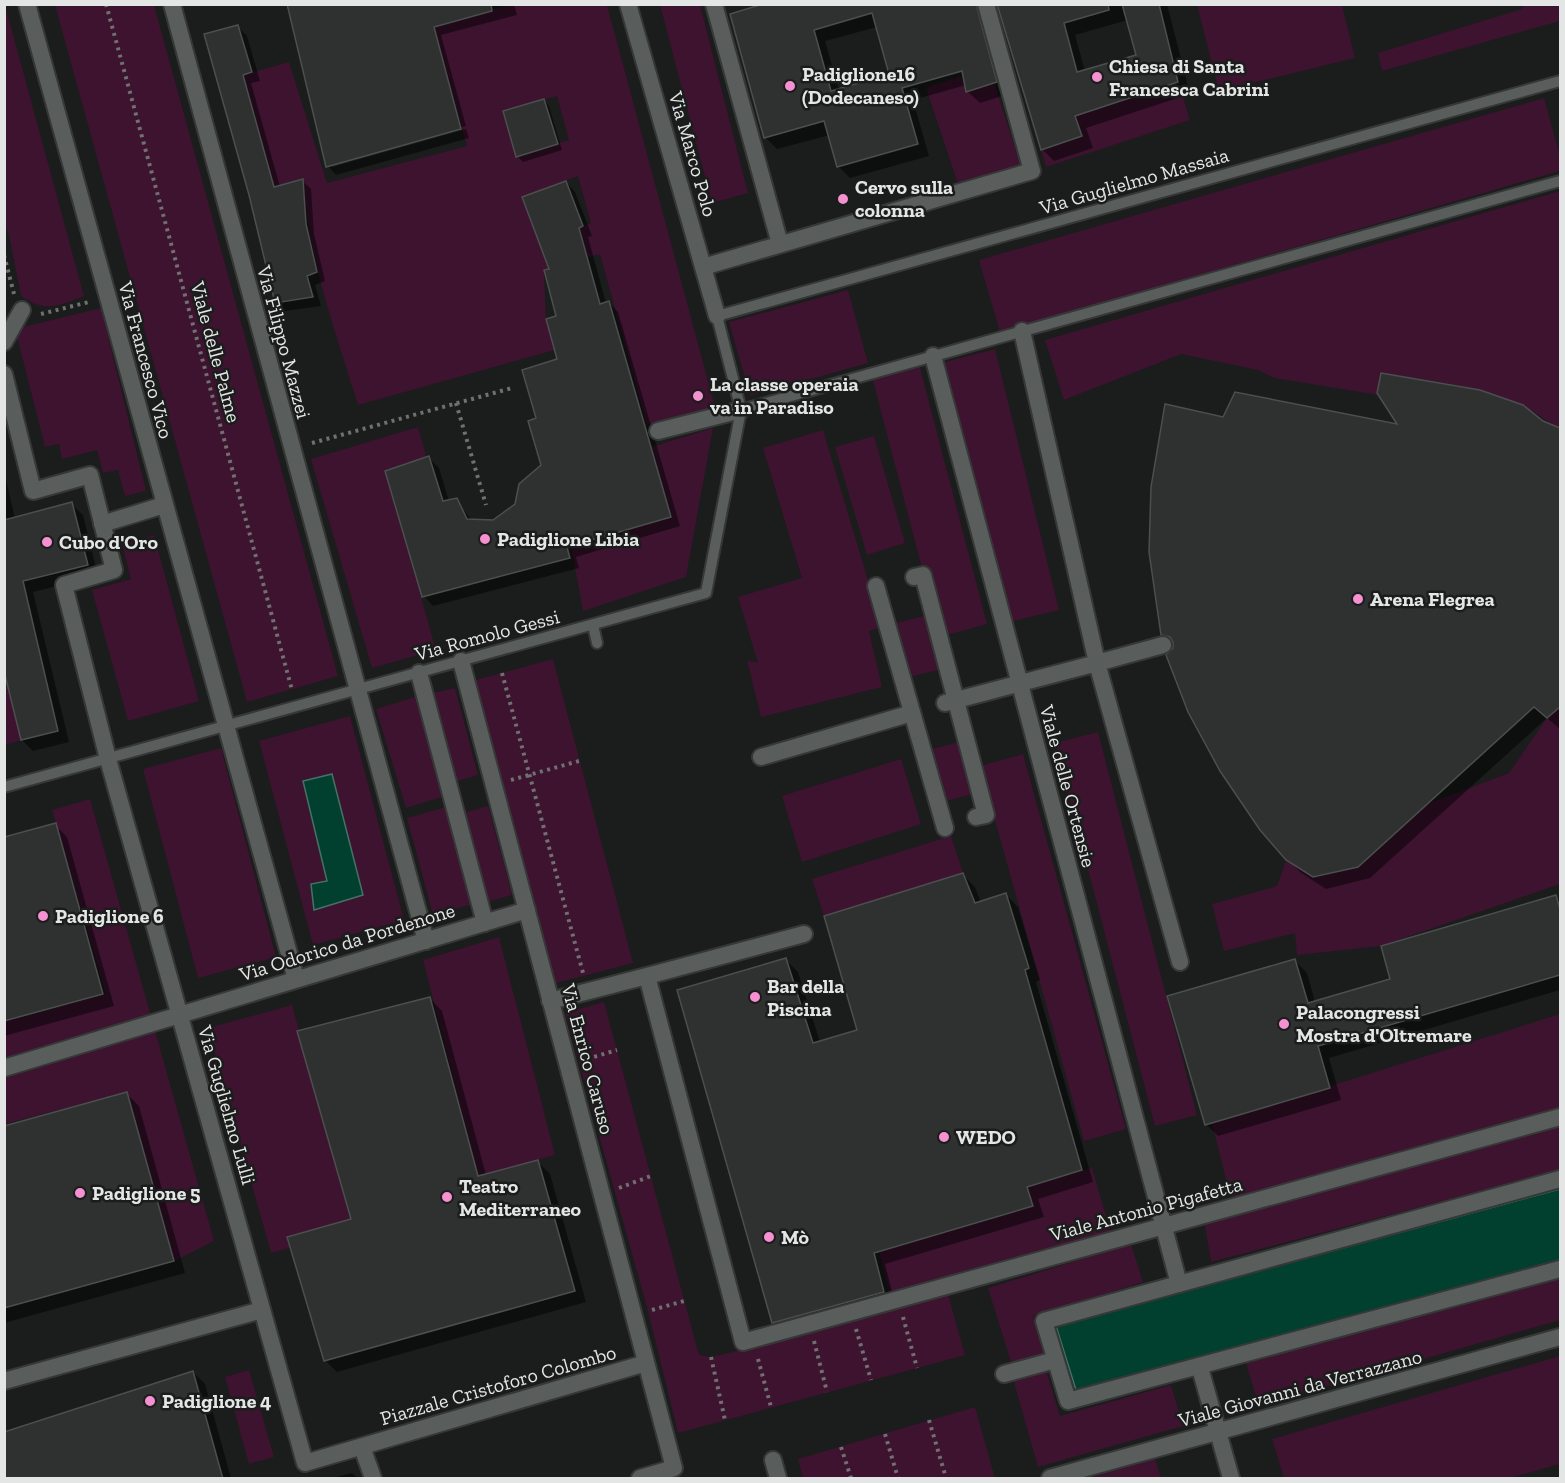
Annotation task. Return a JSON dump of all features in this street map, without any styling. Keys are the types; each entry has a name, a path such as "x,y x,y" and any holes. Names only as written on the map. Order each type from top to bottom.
{"street":[{"name":"Via Francesco Vico","path":"27,4 296,979"},
{"name":"Via Filippo Mazzei","path":"172,4 426,940"},
{"name":"Via Marco Polo","path":"628,4 717,316"},
{"path":"714,4 780,244"},
{"path":"703,267 1032,171 986,4"},
{"path":"4,342 22,310"},
{"path":"1022,331 1097,663 1180,962"},
{"name":"Viale delle Ortensie","path":"933,356 1162,1227 1179,1284"},
{"path":"4,374 33,491 90,475 102,524 164,506"},
{"path":"658,431 741,410"},
{"name":"Via Guglielmo Lulli","path":"102,524 114,570 64,585 108,759 305,1462"},
{"path":"932,707 922,575 894,582 932,707 961,823 986,815 932,707"},
{"path":"761,757 1019,682 1163,645"},
{"name":"Via Enrico Caruso","path":"461,661 674,1468 640,1479"},
{"path":"418,673 485,923"},
{"name":"Via Odorico da Pordenone","path":"4,1068 179,1013 527,910"},
{"path":"550,1001 804,933"},
{"name":"Viale Antonio Pigafetta","path":"647,976 743,1342 1560,1117"},
{"path":"1560,1179 1044,1321 1068,1401 1200,1368 1560,1269"},
{"path":"4,1381 262,1310"},
{"name":"Viale Giovanni da Verrazzano","path":"1050,1479 1560,1337"},
{"path":"1005,1374 1055,1360"},
{"name":"Piazzale Cristoforo Colombo","path":"305,1462 362,1448 646,1364"},
{"path":"1200,1368 1231,1479"},
{"name":"Piazzale Cristoforo Colombo","path":"362,1448 372,1479"},
{"path":"773,1460 778,1479"}],"lane":[{"name":"Via Guglielmo Massaia","path":"717,316 1560,81"},
{"path":"741,410 1560,181"},
{"name":"Via Romolo Gessi","path":"4,788 706,593 741,410 717,316"},
{"path":"593,625 597,643"}],"path":[{"name":"Viale delle Palme","path":"106,4 297,707"},
{"path":"4,255 10,287 22,310 45,314 107,297"},
{"path":"291,448 512,388"},
{"path":"456,403 486,506"},
{"path":"502,673 583,976"},
{"path":"493,784 579,761"},
{"path":"586,1059 617,1050"},
{"path":"618,1188 651,1176"},
{"path":"648,1311 684,1301"},
{"path":"902,1313 917,1368"},
{"path":"854,1320 871,1380"},
{"path":"812,1331 828,1392"},
{"path":"757,1357 771,1407"},
{"path":"711,1358 725,1420"},
{"path":"929,1420 946,1479"},
{"path":"885,1434 898,1479"},
{"path":"841,1446 850,1479"}],"shaded area":[{"path":"5,5 84,296 59,305 37,305 21,296 9,235 5,226"},
{"path":"55,5 154,5 338,676 247,702"},
{"path":"509,5 607,5 715,407 647,425 600,254 544,270 546,319 555,350 358,405 332,322 310,237 303,179 274,187 243,75 289,62 327,183 467,146 434,27","holes":["557,96 569,140 516,156 503,111","578,176 591,223 539,242 523,197"]},
{"path":"660,5 700,5 748,193 712,203"},
{"path":"1197,5 1342,5 1355,58 1219,91"},
{"path":"1524,5 1560,5 1560,21 1382,71 1378,53 1522,9"},
{"path":"961,76 967,92 994,83 1021,166 959,187 926,88"},
{"path":"1178,82 1190,120 1046,167 1041,150 1081,137 1075,116"},
{"path":"1544,98 1560,156 1560,171 1000,332 979,260"},
{"path":"1560,191 1560,428 1526,407 1505,398 1452,384 1381,373 1379,395 1274,378 1258,370 1181,354 1064,400 1045,340"},
{"path":"848,290 868,363 750,396 729,322"},
{"path":"101,308 146,491 125,496 118,470 103,473 97,450 62,459 59,444 45,447 15,329"},
{"path":"995,349 1059,610 1010,622 945,362"},
{"path":"919,364 987,624 940,637 872,377"},
{"path":"418,427 427,459 385,471 436,650 372,668 311,459"},
{"path":"713,428 686,577 583,611 571,546 671,517 651,447"},
{"path":"823,430 882,627 869,631 882,687 761,717 747,660 758,663 738,597 802,578 763,448"},
{"path":"874,436 905,543 867,555 835,447"},
{"path":"154,535 199,701 128,721 92,590 131,579 122,544"},
{"path":"932,614 945,668 909,677 896,623"},
{"path":"553,659 633,963 549,985 468,682"},
{"path":"4,671 21,740 5,745 4,745"},
{"path":"455,688 478,775 451,783 428,694"},
{"path":"415,697 445,796 406,808 376,709"},
{"path":"1560,707 1560,884 1381,946 1297,955 1295,933 1224,951 1212,904 1277,886 1286,860 1313,877 1358,867 1425,805 1509,773 1547,718"},
{"path":"350,716 404,920 313,945 259,741"},
{"path":"1098,732 1197,1115 1155,1126 1055,743"},
{"path":"962,741 976,793 943,802 929,750"},
{"path":"221,748 276,957 198,978 143,769"},
{"path":"1023,754 1126,1129 1084,1141 980,766"},
{"path":"901,759 921,824 802,862 782,796"},
{"path":"332,774 363,895 314,910 311,884 327,881 303,781"},
{"path":"90,799 214,1241 174,1261 127,1092 5,1124 5,1022 106,994 52,810"},
{"path":"488,806 512,895 488,902 463,813"},
{"path":"446,807 473,904 433,915 407,818"},
{"path":"951,836 963,873 824,916 812,879"},
{"path":"499,937 555,1155 478,1176 423,960"},
{"path":"604,1002 699,1355 711,1357 754,1347 948,1294 965,1355 678,1433 648,1311 565,1013"},
{"path":"292,1005 351,1219 288,1237 290,1248 271,1253 208,1028"},
{"path":"1560,1014 1560,1117 1269,1202 1560,1126 1560,1170 1211,1262 1204,1219 1234,1211 1212,1123"},
{"path":"1092,1168 1111,1233 890,1293 879,1251 1033,1205 1027,1187"},
{"path":"1560,1189 1560,1261 1076,1390 1056,1326"},
{"path":"1131,1244 1143,1282 1033,1316 1045,1355 1012,1365 988,1288"},
{"path":"1560,1279 1560,1320 1259,1406 1246,1363"},
{"path":"1560,1356 1560,1464 1510,1478 1284,1478 1272,1439"},
{"path":"249,1370 274,1457 249,1464 225,1377"},
{"path":"1046,1370 1060,1416 1171,1385 1183,1426 1038,1467 1013,1379"},
{"path":"975,1407 995,1478 803,1478 798,1459"},
{"path":"1155,1458 1161,1478 1090,1478"}],"building":[{"path":"287,4 491,4 492,11 434,27 461,129 326,167"},
{"name":"Padiglione16 (Dodecaneso)","path":"763,4 976,4 997,82 966,92 962,71 902,88 918,144 837,167 824,121 764,138 730,14","holes":["872,13 889,74 831,91 814,30"]},
{"name":"Chiesa di Santa Francesca Cabrini","path":"997,4 1108,4 1109,10 1064,23 1077,72 1136,55 1122,4 1159,4 1178,82 1075,116 1082,136 1041,150"},
{"path":"238,25 252,72 243,75 274,187 303,179 306,224 317,272 307,276 313,297 275,303 249,195 204,34"},
{"path":"544,99 558,144 516,157 503,111"},
{"path":"566,181 583,226 579,228 600,304 609,301 671,517 567,547 570,558 422,597 385,471 429,456 443,501 457,498 467,519 493,520 515,504 519,484 541,465 528,421 536,418 522,370 557,359 546,319 556,316 544,270 549,269 522,197"},
{"name":"Arena Flegrea","path":"1381,373 1480,390 1523,405 1543,421 1560,428 1560,707 1547,718 1534,707 1358,867 1313,877 1286,860 1260,830 1220,771 1188,712 1166,655 1173,648 1173,642 1170,637 1161,635 1149,552 1151,487 1165,404 1223,417 1235,392 1397,424 1377,393"},
{"path":"72,502 88,565 23,581 58,731 21,740 4,671 4,520"},
{"name":"Padiglione 6","path":"56,823 103,994 4,1021 4,837"},
{"path":"963,873 975,903 1006,893 1029,968 1025,970 1082,1170 1027,1187 1033,1206 874,1253 884,1292 772,1323 677,990 786,958 813,1043 857,1030 824,916"},
{"name":"Palacongressi Mostra d'Oltremare","path":"1556,895 1560,909 1560,975 1318,1046 1330,1088 1205,1125 1167,996 1295,959 1308,1003 1390,979 1381,946"},
{"name":"Teatro Mediterraneo","path":"430,997 478,1176 538,1160 575,1291 324,1361 287,1237 351,1219 297,1031"},
{"name":"Padiglione 5","path":"127,1092 174,1261 4,1308 4,1126"},
{"name":"Padiglione 4","path":"193,1371 223,1479 4,1479 4,1432"}],"place":[{"name":"Chiesa di Santa Francesca Cabrini","path":"1097,77"},
{"name":"Padiglione16 (Dodecaneso)","path":"790,86"},
{"name":"Cervo sulla colonna","path":"843,199"},
{"name":"La classe operaia va in Paradiso","path":"698,396"},
{"name":"Padiglione Libia","path":"485,539"},
{"name":"Cubo d'Oro","path":"47,542"},
{"name":"Arena Flegrea","path":"1358,599"},
{"name":"Padiglione 6","path":"43,916"},
{"name":"Bar della Piscina","path":"755,997"},
{"name":"Palacongressi Mostra d'Oltremare","path":"1284,1024"},
{"name":"WEDO","path":"944,1137"},
{"name":"Padiglione 5","path":"80,1193"},
{"name":"Teatro Mediterraneo","path":"447,1197"},
{"name":"Mò","path":"769,1237"},
{"name":"Padiglione 4","path":"150,1401"}]}
